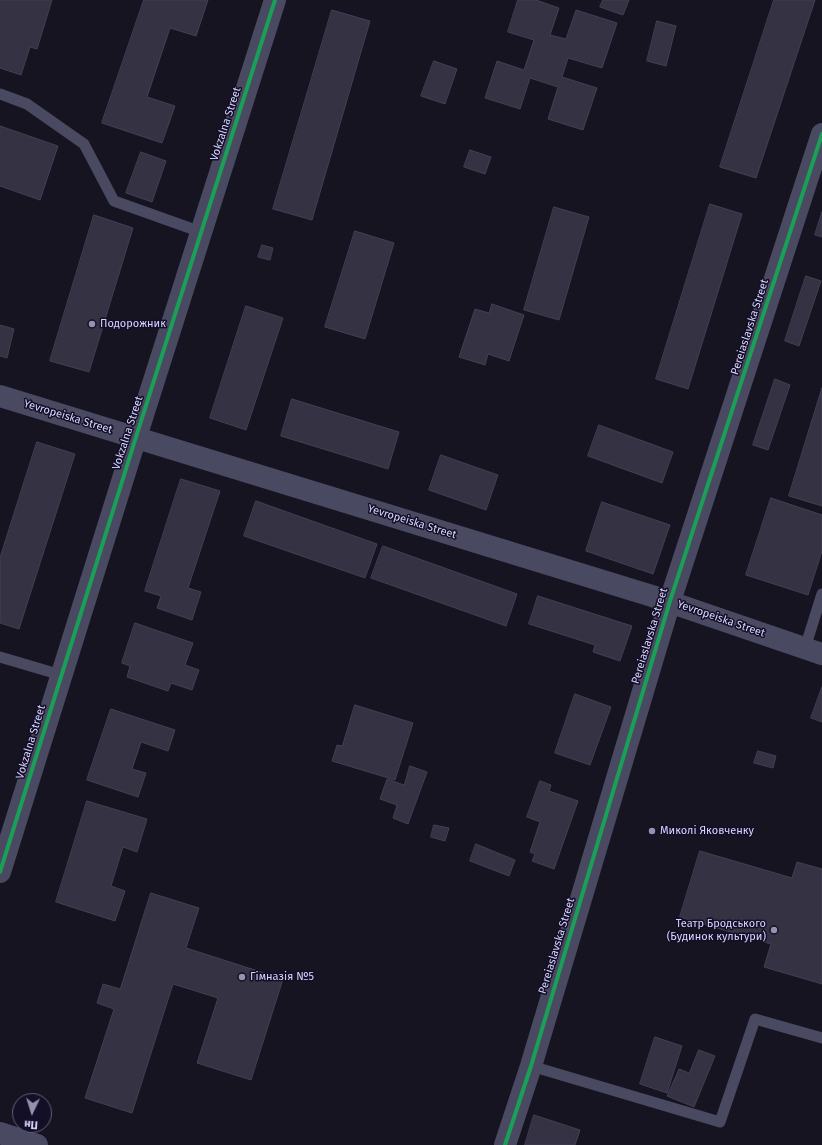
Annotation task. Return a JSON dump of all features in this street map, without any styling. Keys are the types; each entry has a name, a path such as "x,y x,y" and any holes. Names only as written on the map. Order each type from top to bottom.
{"street":[{"name":"Vokzalna Street","path":"0,872 136,437 276,0"},
{"name":"Pereiaslavska Street","path":"504,1145 530,1066 670,601 822,134"},
{"name":"Yevropeiska Street","path":"0,396 670,601 813,651"},
{"path":"0,1133 37,1145"}],"lane":[{"path":"0,94 27,104 84,144 114,201 201,232"},
{"path":"813,651 822,594"},
{"path":"0,657 62,675"},
{"path":"530,1066 720,1122 755,1019 822,1038"}],"building":[{"path":"0,0 52,0 37,49 30,47 21,75 0,68"},
{"path":"144,0 208,0 196,36 170,28 147,97 175,106 162,143 102,123"},
{"path":"518,0 536,0 559,8 550,35 566,39 576,10 617,23 602,68 568,58 562,77 597,88 583,130 548,119 558,87 530,78 520,109 485,98 497,61 524,70 534,40 508,32"},
{"path":"603,0 629,0 623,15 600,7"},
{"path":"774,0 815,0 756,178 720,167"},
{"path":"332,10 370,21 312,220 273,209"},
{"path":"657,21 676,26 666,66 647,61"},
{"path":"434,61 457,69 445,104 421,96"},
{"path":"0,126 58,146 40,200 0,186"},
{"path":"470,150 491,157 485,174 464,167"},
{"path":"141,152 166,161 152,202 126,193"},
{"path":"710,204 742,214 688,389 656,379"},
{"path":"554,207 589,217 559,320 524,310"},
{"path":"822,212 822,237 815,235"},
{"path":"94,215 133,228 89,372 50,361"},
{"path":"355,231 394,243 365,339 325,327"},
{"path":"262,245 273,248 270,260 258,257"},
{"path":"806,276 821,281 799,346 785,341"},
{"path":"492,304 524,315 509,361 488,354 485,365 459,357 475,309 489,313"},
{"path":"246,306 283,318 246,430 210,418"},
{"path":"0,325 14,329 7,358 0,356"},
{"path":"775,379 790,385 768,450 753,445"},
{"path":"822,388 822,506 789,496"},
{"path":"292,399 399,432 388,469 281,436"},
{"path":"599,425 673,452 662,483 588,456"},
{"path":"37,442 75,454 19,629 0,623 0,558"},
{"path":"441,455 498,475 486,510 429,490"},
{"path":"181,479 220,491 188,588 201,592 192,620 157,608 161,596 145,591"},
{"path":"771,498 822,515 822,551 808,595 746,575"},
{"path":"256,501 377,544 365,578 244,536"},
{"path":"602,502 670,525 653,574 586,551"},
{"path":"383,546 517,594 506,626 371,578"},
{"path":"538,596 632,626 620,661 593,652 595,645 529,624"},
{"path":"135,623 193,643 185,665 199,670 192,690 171,683 168,691 127,677 130,666 122,663"},
{"path":"822,687 822,722 811,718"},
{"path":"575,694 611,707 590,765 555,753"},
{"path":"355,705 413,723 395,780 332,761 337,745 342,746"},
{"path":"111,709 175,730 168,751 141,742 132,769 146,773 138,797 87,780"},
{"path":"758,751 776,756 773,768 754,763"},
{"path":"410,766 427,772 408,824 393,818 397,805 380,799 387,779 404,785"},
{"path":"540,781 551,785 549,791 578,801 554,869 532,861 535,854 530,852 540,822 527,817"},
{"path":"87,801 147,819 137,852 123,847 111,886 125,891 115,921 56,902"},
{"path":"434,825 449,828 445,841 431,837"},
{"path":"476,844 515,860 509,876 470,861"},
{"name":"Театр Бродського (Будинок культури)","path":"700,851 792,878 797,862 822,869 822,984 764,967 771,944 680,917"},
{"path":"151,893 199,908 186,948 283,979 251,1080 197,1063 218,998 173,984 132,1113 85,1098 114,1009 97,1003 103,984 120,989"},
{"path":"655,1037 682,1046 667,1093 640,1084"},
{"path":"699,1050 715,1056 694,1107 667,1096 679,1069 689,1073"},
{"path":"534,1115 580,1130 575,1145 525,1145"}],"cycle path":[{"path":"0,872 275,0"},
{"path":"505,1145 531,1066 670,601 822,134"}],"place":[{"name":"Подорожник","path":"92,324"},
{"name":"Миколі Яковченку","path":"652,831"},
{"name":"Театр Бродського (Будинок культури)","path":"774,930"},
{"name":"Гімназія №5","path":"242,977"}]}
